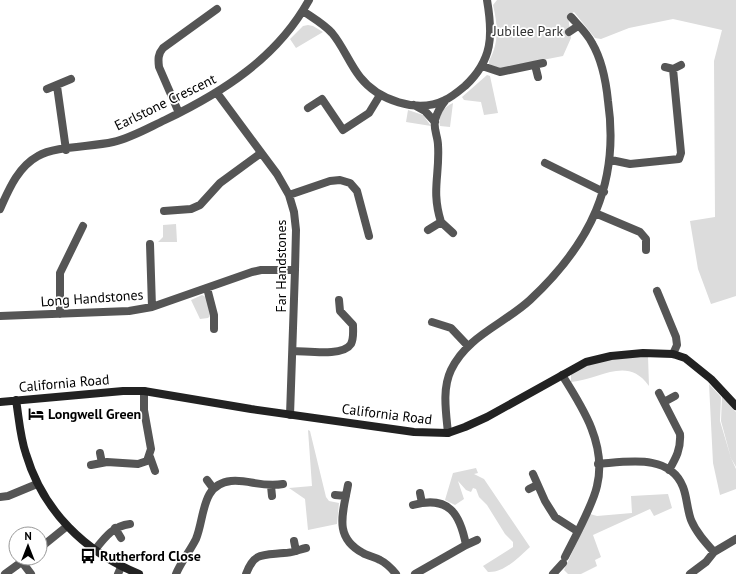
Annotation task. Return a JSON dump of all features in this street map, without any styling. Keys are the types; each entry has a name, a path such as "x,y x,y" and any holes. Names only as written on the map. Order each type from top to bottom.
{"street":[{"name":"Earlstone Crescent","path":"0,209 3,195 20,170 40,155 119,140 179,113 217,93 242,76 286,35 309,0"},
{"path":"434,122 438,109 445,101 473,78 482,66 491,40 487,0"},
{"path":"202,9 207,17"},
{"path":"179,113 159,67 158,60 160,53 163,48 217,9"},
{"path":"303,11 333,34 360,76 380,95 397,102 414,105 445,101"},
{"path":"448,432 445,405 447,382 451,370 468,346 528,302 545,286 572,253 595,213 604,192 611,160 610,114 602,66 592,42 571,17"},
{"path":"569,32 578,26"},
{"path":"482,66 492,71 500,72 539,64 538,77"},
{"path":"611,160 630,164 678,159 681,153 669,68 681,65"},
{"path":"47,89 71,79"},
{"path":"57,86 66,150"},
{"name":"Far Handstones","path":"217,93 277,174 289,195 295,221 293,351 290,415"},
{"path":"308,108 322,99 344,130 369,113 380,95"},
{"path":"414,105 425,111 434,122 438,142 439,160 435,194 436,205 441,222 453,233"},
{"path":"164,211 191,209 200,205 220,183 262,153"},
{"path":"545,163 604,192"},
{"path":"289,195 330,181 340,180 350,184 357,191 369,236"},
{"path":"595,213 640,232 646,239 646,250"},
{"path":"428,230 441,222"},
{"path":"60,314 60,273 83,226"},
{"path":"150,244 152,307"},
{"name":"Long Handstones","path":"0,316 129,311 152,307 261,270 295,270"},
{"path":"207,288 214,314 214,329"},
{"path":"657,291 676,337 677,345 673,354"},
{"path":"293,351 336,352 346,349 351,344 353,338 353,325 340,310 339,300"},
{"path":"432,322 451,328 468,346"},
{"name":"California Road","path":"0,402 123,391 144,391 290,415 414,432 448,432 465,427 487,417 586,362 611,356 643,353 673,354 685,358 711,379 736,406"},
{"path":"552,574 564,560 597,487 598,464 592,428 562,375"},
{"path":"144,391 144,410 151,449 150,457 155,471"},
{"path":"659,393 678,428 680,442 678,456 669,470"},
{"path":"664,402 675,396"},
{"path":"16,400 22,441 37,484 66,526 94,551 120,570 139,574"},
{"path":"100,453 102,463"},
{"path":"92,465 102,463 138,464 147,461 150,457"},
{"path":"598,464 641,461 655,463 676,475 682,485 691,519 695,528 714,552"},
{"path":"533,474 537,485 555,517 577,531"},
{"path":"207,480 213,488"},
{"path":"176,574 196,538 207,497 213,488 225,482 232,481 271,486 283,484"},
{"path":"0,497 13,494 37,484"},
{"path":"348,485 342,523 346,539 352,546 364,554 381,561 396,574"},
{"path":"528,489 537,485"},
{"path":"271,486 272,496"},
{"path":"420,493 422,503"},
{"path":"335,495 346,496"},
{"path":"414,505 422,503 439,504 451,509 461,522 466,545"},
{"path":"94,551 106,536 115,528 130,524"},
{"path":"48,541 66,526"},
{"path":"115,528 122,538"},
{"path":"690,574 706,562 714,552 736,539"},
{"path":"415,574 477,540"},
{"path":"294,541 296,550"},
{"path":"246,574 250,563 257,557 266,553 285,553 306,548"},
{"path":"5,574 16,566"}],"green space":[{"name":"Jubilee Park","path":"497,0 736,0 736,296 711,304 698,269 690,221 715,217 714,61 722,30 673,19 629,28 601,39 595,38 574,12 568,16 571,38 563,56 497,69 489,64 489,61 495,48 497,34 493,5"},
{"path":"303,26 313,26 323,32 296,48 290,39"},
{"path":"487,75 490,76 498,113 484,115 481,102 464,100 462,97"},
{"path":"453,103 450,127 440,126 442,112 446,107"},
{"path":"408,110 423,115 431,126 406,122"},
{"path":"176,224 177,242 158,242 163,237 163,225"},
{"path":"202,295 206,297 211,315 208,318 200,319 191,300"},
{"path":"648,356 649,386 641,377 632,372 622,371 571,382 571,374 590,365 608,360"},
{"path":"709,384 721,397 720,421 731,458 736,469 736,489 720,495 713,463"},
{"path":"722,397 736,412 736,467 731,458 721,421"},
{"path":"308,430 310,431 326,497 329,501 339,503 337,524 308,530 305,499 289,488 312,486"},
{"path":"476,468 478,473 474,474 484,479 530,547 510,564 494,572 488,572 483,566 513,547 513,542 505,534 487,505 479,497 476,489 473,488 471,492 466,490 458,481 464,499 455,505 445,500 453,473"},
{"path":"668,494 672,508 654,516 650,509 593,535 601,557 595,560 597,566 581,574 568,574 564,570 590,514 597,516 632,513 631,496"}],"place":[{"name":"Longwell Green","path":"36,414"},
{"name":"Rutherford Close","path":"88,556"}]}
